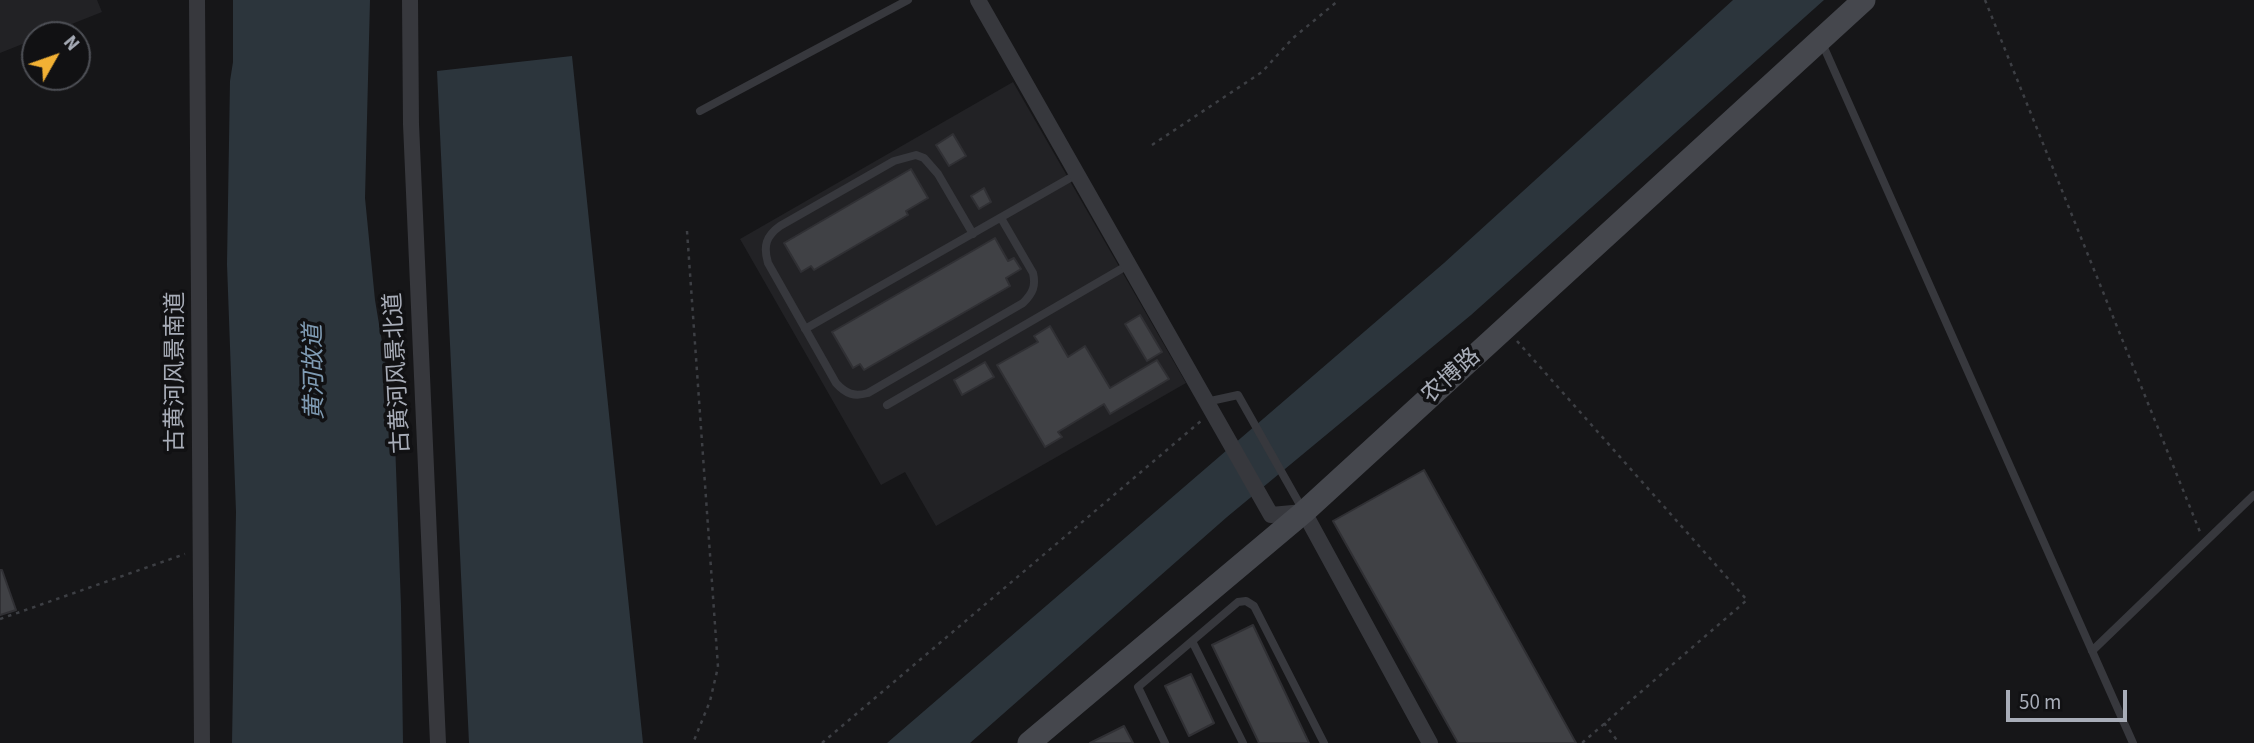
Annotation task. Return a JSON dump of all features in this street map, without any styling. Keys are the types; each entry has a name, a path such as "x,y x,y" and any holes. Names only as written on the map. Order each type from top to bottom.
{"street":[{"name":"古黄河风景南道","path":"197,0 202,743"},
{"name":"古黄河风景北道","path":"410,0 411,124 438,743"},
{"path":"978,0 1271,515 1299,502 1430,743"},
{"name":"农博路","path":"1029,743 1299,502 1505,328 1864,0"}],"lane":[{"path":"700,111 908,0"},
{"path":"1821,40 2133,743"},
{"path":"973,234 938,174 924,158 916,155 894,161 780,226 766,240 765,252 768,263 842,390 859,396 1023,303 1029,297 1035,283 1033,273 1001,218"},
{"path":"805,329 1077,174"},
{"path":"887,405 1128,265"},
{"path":"1209,407 1238,395 1299,502"},
{"path":"2092,651 2254,495"},
{"path":"1165,743 1138,687 1238,602 1245,601 1254,606 1324,743"},
{"path":"1192,641 1243,743"}],"path":[{"path":"1152,145 1262,72 1293,38 1339,0"},
{"path":"1984,0 2204,543"},
{"path":"687,231 718,667 710,701 693,743"},
{"path":"1505,328 1747,600 1581,743"},
{"path":"822,743 1209,407"},
{"path":"0,618 201,548"},
{"path":"1604,723 1619,743"}],"shaded area":[{"path":"0,0 97,0 102,12 79,21 21,21 21,45 0,53"},
{"path":"1013,82 1186,383 936,526 905,472 881,485 740,239"}],"water":[{"name":"黄河故道","path":"233,0 370,0 365,198 375,300 394,414 403,743 232,743 236,512 227,264"},
{"path":"1733,0 1824,0 1471,315 1227,517 970,743 887,743 1444,263"},
{"path":"572,56 643,743 469,743 437,71"}],"building":[{"path":"953,134 966,156 949,166 936,145"},
{"path":"911,169 928,198 906,211 908,215 814,270 811,266 801,272 784,243"},
{"path":"984,188 991,202 979,209 971,196"},
{"path":"995,238 1008,261 1014,258 1021,269 1006,278 1010,286 864,370 860,364 853,368 832,332"},
{"path":"1140,315 1162,352 1147,361 1125,324"},
{"path":"1050,326 1068,357 1085,346 1110,388 1157,360 1169,379 1110,414 1104,404 1058,432 1062,437 1045,447 997,365 1038,342 1034,336"},
{"path":"985,362 994,377 962,395 954,380"},
{"path":"1424,470 1576,743 1458,743 1333,521"},
{"path":"0,570 16,610 0,615"},
{"path":"1253,625 1309,743 1259,743 1212,645"},
{"path":"1191,674 1214,723 1189,736 1165,686"},
{"path":"1124,726 1133,743 1090,743"}]}
